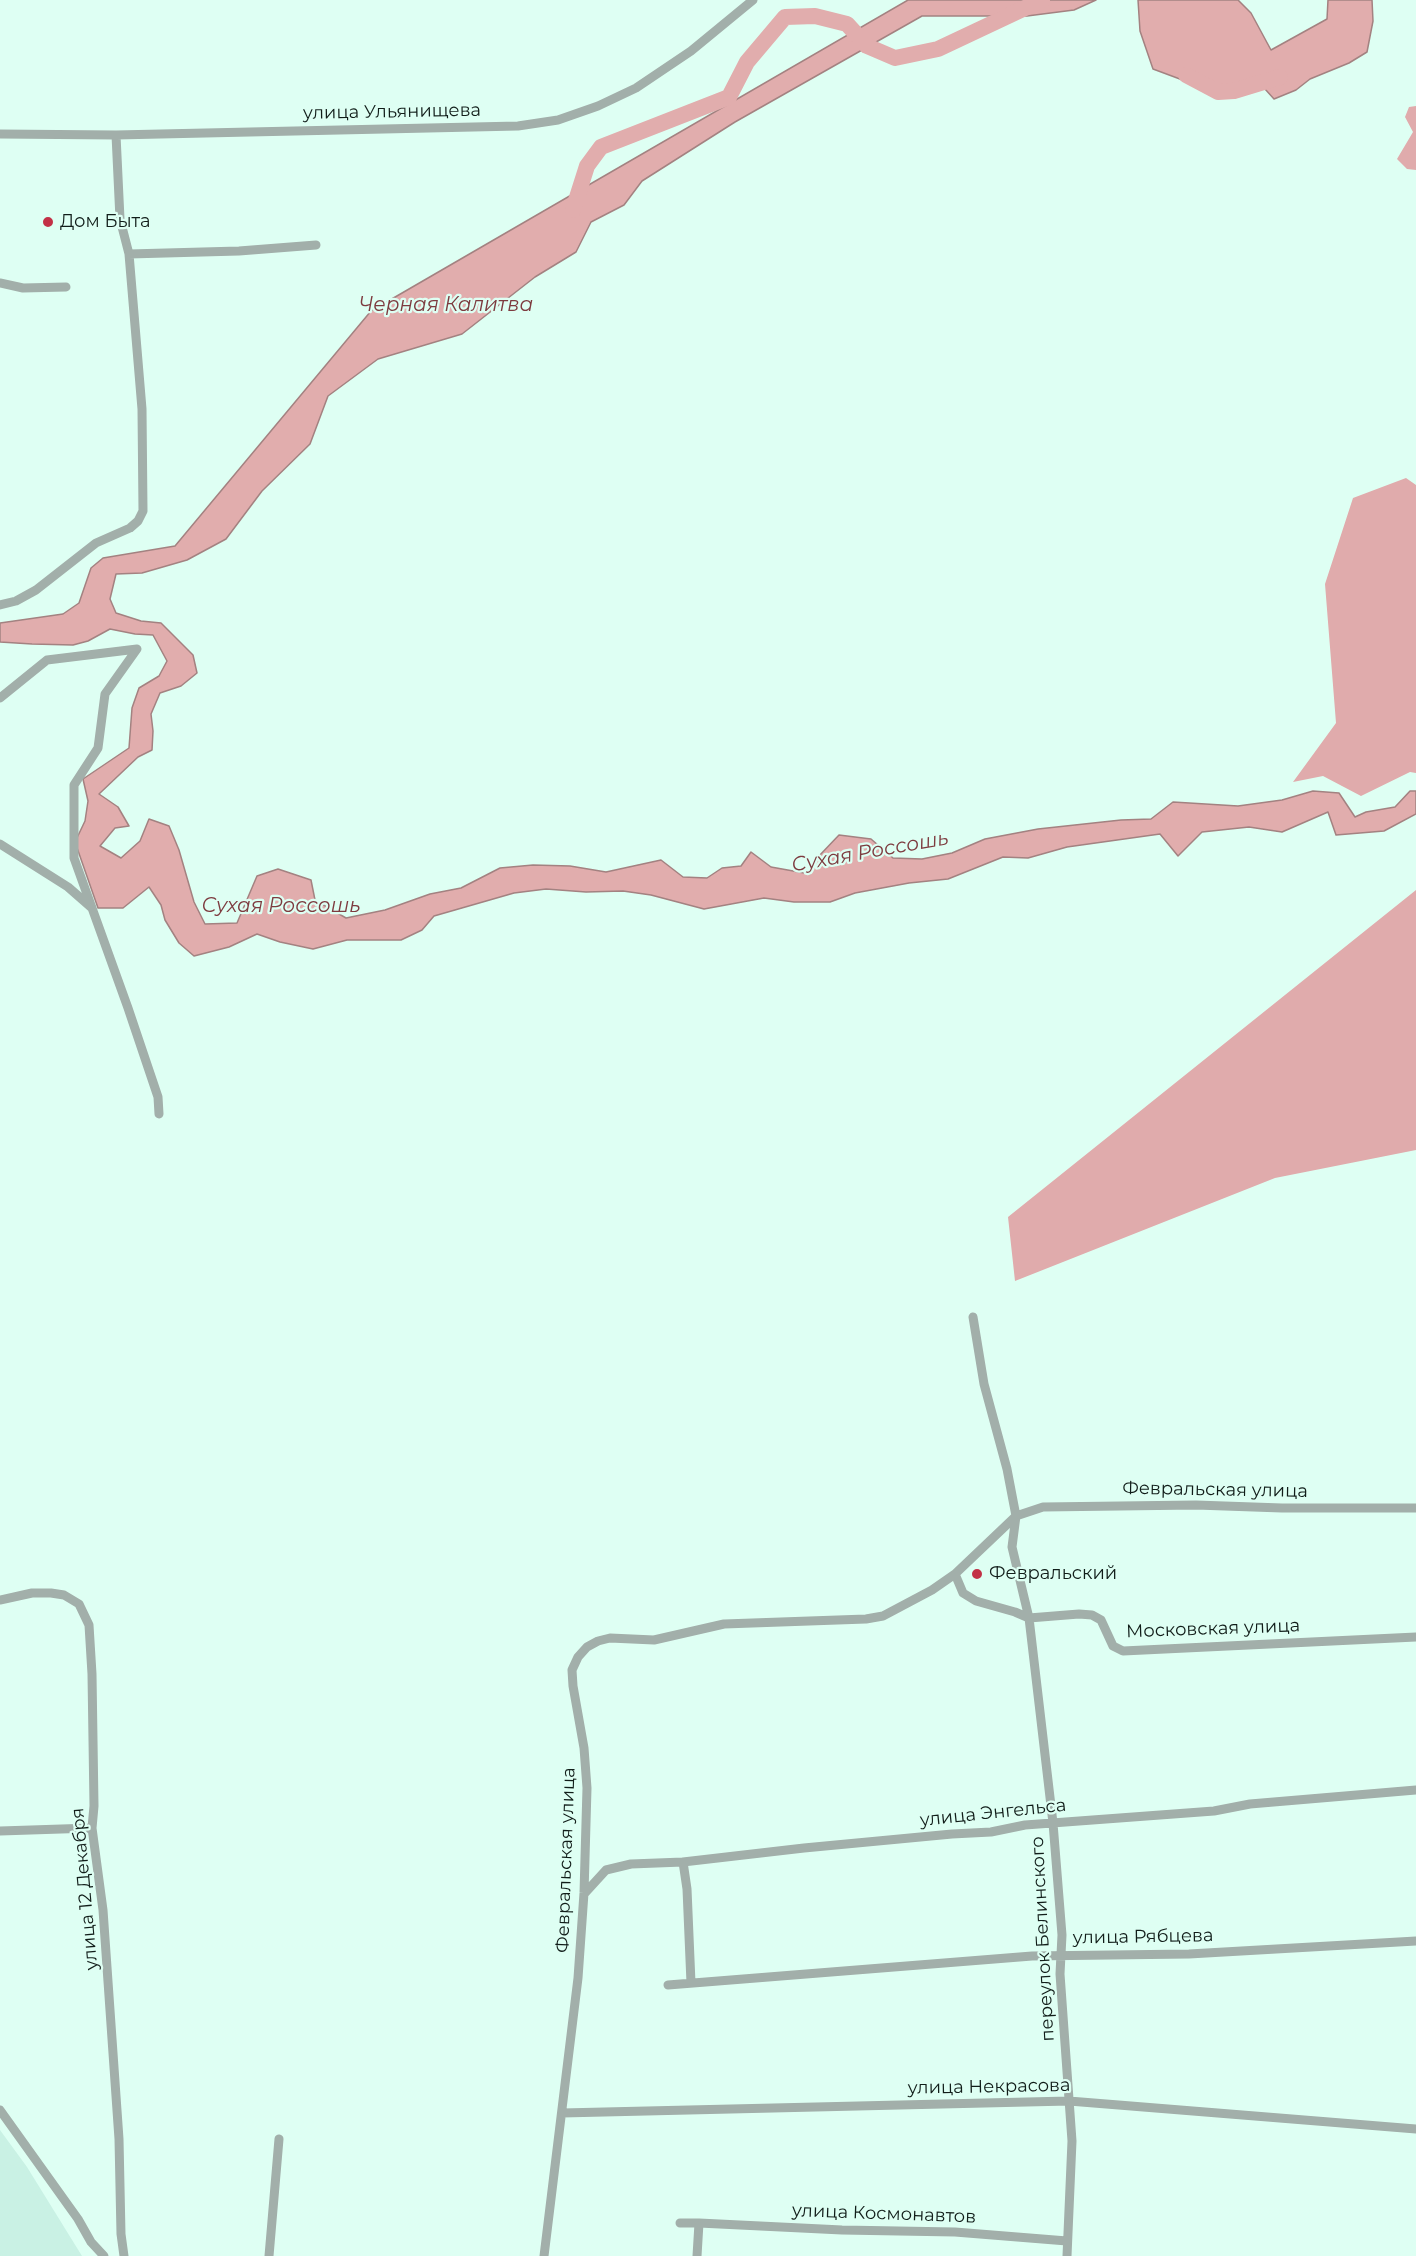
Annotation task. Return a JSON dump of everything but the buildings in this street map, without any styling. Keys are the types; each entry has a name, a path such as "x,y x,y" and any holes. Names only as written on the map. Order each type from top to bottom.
{"street":[{"name":"улица Ульянищева","path":"0,134 116,135 518,126 558,120 598,106 636,88 691,51 751,2"},
{"path":"0,605 16,601 36,590 96,543 130,528 138,521 143,511 142,409 129,254 120,219 116,135"},
{"path":"129,254 239,252 316,245"},
{"path":"0,283 23,288 66,287"},
{"path":"0,698 47,660 137,649 105,694 98,748 74,785 74,858 158,1097 159,1114"},
{"path":"0,844 69,886 94,910"},
{"path":"973,1317 984,1384 1007,1469 1016,1516"},
{"name":"Февральская улица","path":"544,2256 578,1978 584,1893 587,1788 584,1748 572,1670 578,1657 587,1647 610,1638 654,1640 724,1624 866,1619 883,1616 932,1590 955,1574 1016,1516 1043,1507 1196,1505 1282,1508 1416,1508"},
{"name":"переулок Белинского","path":"1016,1516 1012,1547 1029,1618 1053,1823 1062,1935 1059,1955 1072,2141 1067,2256"},
{"path":"955,1574 963,1593 976,1601 1029,1618"},
{"name":"улица 12 Декабря","path":"0,1600 32,1593 64,1595 79,1604 89,1625 94,1806 92,1828 104,1922 119,2139 121,2234 124,2256"},
{"name":"Московская улица","path":"1029,1618 1092,1615 1101,1620 1113,1646 1123,1651 1416,1637"},
{"name":"улица Энгельса","path":"584,1893 606,1870 631,1864 683,1862 952,1833 991,1832 1026,1825 1214,1812 1250,1804 1416,1790"},
{"path":"0,1831 92,1828"},
{"path":"683,1862 687,1889 691,1983"},
{"name":"улица Рябцева","path":"668,1985 929,1962 1059,1955 1189,1954 1416,1941"},
{"name":"улица Некрасова","path":"562,2113 1070,2101 1416,2129"},
{"path":"0,2110 78,2219 91,2242 104,2256"},
{"path":"269,2256 279,2139"},
{"name":"улица Космонавтов","path":"680,2223 955,2232 1067,2241"},
{"path":"696,2256 699,2223"}],"shaded area":[{"path":"1416,106 1416,170 1407,169 1397,159 1413,132 1405,117 1409,107"},
{"path":"1406,478 1416,485 1416,773 1410,772 1361,796 1323,776 1293,782 1336,723 1325,584 1353,498"},
{"path":"1416,890 1416,1150 1275,1178 1015,1281 1008,1217"},
{"path":"0,2130 27,2167 82,2256 0,2256"}],"water":[{"path":"908,0 1096,0 1074,10 1027,16 922,16 735,122 642,181 624,205 591,222 576,252 535,277 462,334 378,359 328,396 310,444 262,491 226,539 187,560 142,573 116,574 110,599 116,613 141,621 161,623 193,655 197,673 181,686 160,693 151,714 152,750 138,757 99,794 118,807 129,826 115,828 100,846 121,858 140,841 149,819 169,826 179,850 194,902 205,924 237,923 257,876 278,869 311,880 315,900 346,918 385,910 430,894 461,888 500,868 533,865 570,866 606,872 661,860 683,877 707,878 722,868 741,866 751,852 771,867 810,874 818,857 839,835 871,839 893,858 922,859 952,853 985,839 1038,829 1151,819 1173,802 1238,806 1282,800 1313,791 1339,793 1355,817 1366,812 1395,807 1410,791 1416,791 1416,814 1384,831 1336,835 1328,812 1282,832 1249,827 1202,832 1178,856 1160,834 1067,847 1028,858 1003,857 948,879 909,883 855,893 830,902 794,902 764,898 704,909 651,895 623,891 586,892 546,889 514,893 434,916 422,930 401,940 347,940 313,949 257,934 229,947 194,956 179,943 165,920 161,905 149,887 123,908 98,908 75,842 85,821 88,801 83,779 129,748 132,708 139,688 159,676 167,661 153,635 110,629 88,641 73,645 0,642 0,623 63,614 79,603 91,568 103,558 175,546 371,311"},
{"path":"1138,0 1238,0 1251,13 1271,50 1327,19 1328,0 1372,0 1373,21 1367,52 1349,63 1310,79 1296,90 1274,99 1256,79 1225,89 1196,85 1153,69 1140,31"}],"waterway":[{"path":"573,210 587,166 601,147 729,97 747,62 785,17 815,16 847,24 867,46 895,58 938,49 1042,0"},
{"path":"1186,75 1218,92 1234,91 1280,77"}],"place":[{"name":"Дом Быта","path":"48,222"},
{"name":"Февральский","path":"977,1574"}],"water label":[{"name":"Черная Калитва","path":"446,305"},
{"name":"Сухая Россошь","path":"870,852"},
{"name":"Сухая Россошь","path":"281,906"}]}
